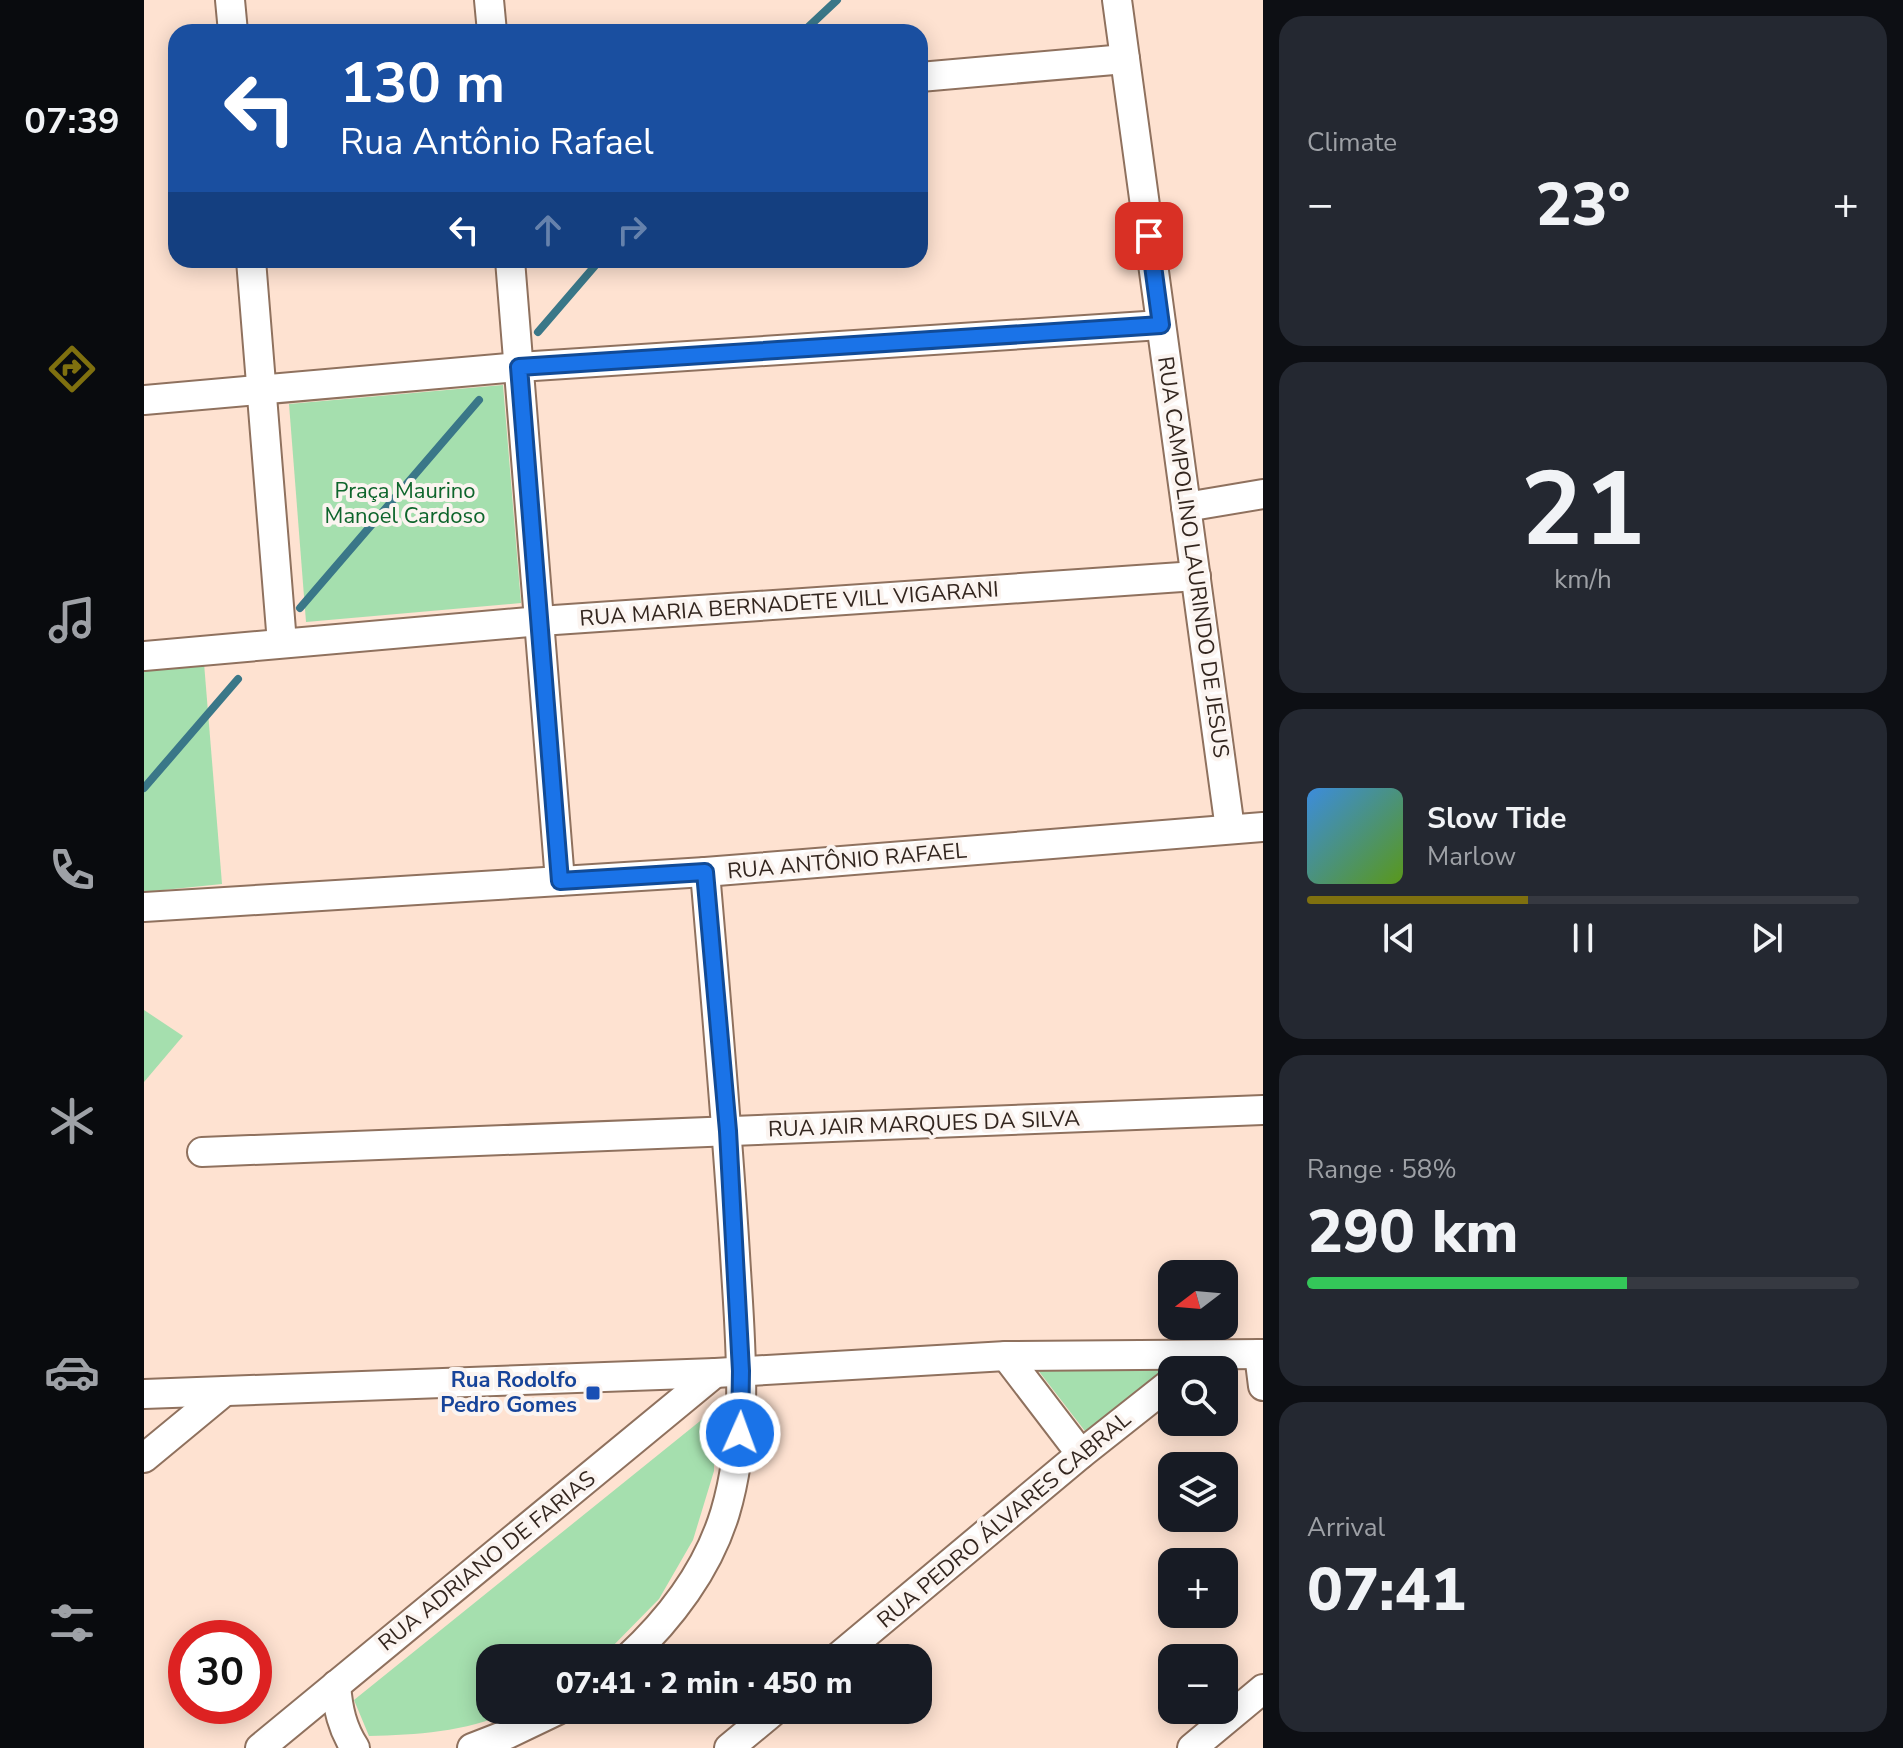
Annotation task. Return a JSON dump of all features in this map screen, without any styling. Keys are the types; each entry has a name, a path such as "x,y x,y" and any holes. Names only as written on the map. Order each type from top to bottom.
{"street":[{"path":"230,0 232,24"},
{"path":"489,0 491,24"},
{"name":"RUA CAMPOLINO LAURINDO DE JESUS","path":"1117,0 1230,829"},
{"path":"928,76 1125,59"},
{"path":"252,268 282,643"},
{"path":"511,268 560,881"},
{"path":"144,400 519,367 1161,325"},
{"path":"1186,507 1263,494"},
{"name":"RUA MARIA BERNADETE VILL VIGARANI","path":"144,656 540,621 1196,576"},
{"name":"RUA ANTÔNIO RAFAEL","path":"144,907 705,872 1263,827"},
{"path":"641,1644 675,1608 695,1577 724,1516 734,1477 740,1433 728,1372 728,1131 705,872"},
{"name":"RUA JAIR MARQUES DA SILVA","path":"202,1152 1263,1110"},
{"path":"1238,1357 1261,1354 1263,1386"},
{"path":"1006,1356 1081,1454"},
{"path":"144,1394 728,1372 1006,1356 1158,1361"},
{"name":"RUA ADRIANO DE FARIAS","path":"268,1746 336,1685 728,1372"},
{"path":"144,1458 225,1391"},
{"name":"RUA PEDRO ÁLVARES CABRAL","path":"854,1644 1158,1393"},
{"path":"336,1685 342,1722 355,1748"},
{"path":"1192,1748 1263,1689"},
{"path":"472,1748 529,1724"},
{"path":"729,1748 758,1724"}],"green space":[{"name":"Praça Maurino Manoel Cardoso","path":"503,385 521,603 306,622 289,404"},
{"path":"204,663 222,884 144,892 144,669"},
{"path":"144,1010 183,1036 144,1082"},
{"path":"1158,1356 1158,1381 1088,1435 1034,1365"},
{"path":"715,1409 714,1471 693,1540 659,1599 615,1644 476,1644 476,1724 461,1728 369,1736 354,1700"}],"waterway":[{"path":"812,24 837,0"},
{"path":"538,332 593,268"},
{"path":"300,608 479,400"},
{"path":"144,788 238,679"}],"place":[{"name":"Rua Rodolfo Pedro Gomes","path":"593,1393"}],"route":[{"path":"740,1433 741,1371 728,1131 705,872 560,881 519,367 1161,325 1149,236"}]}
